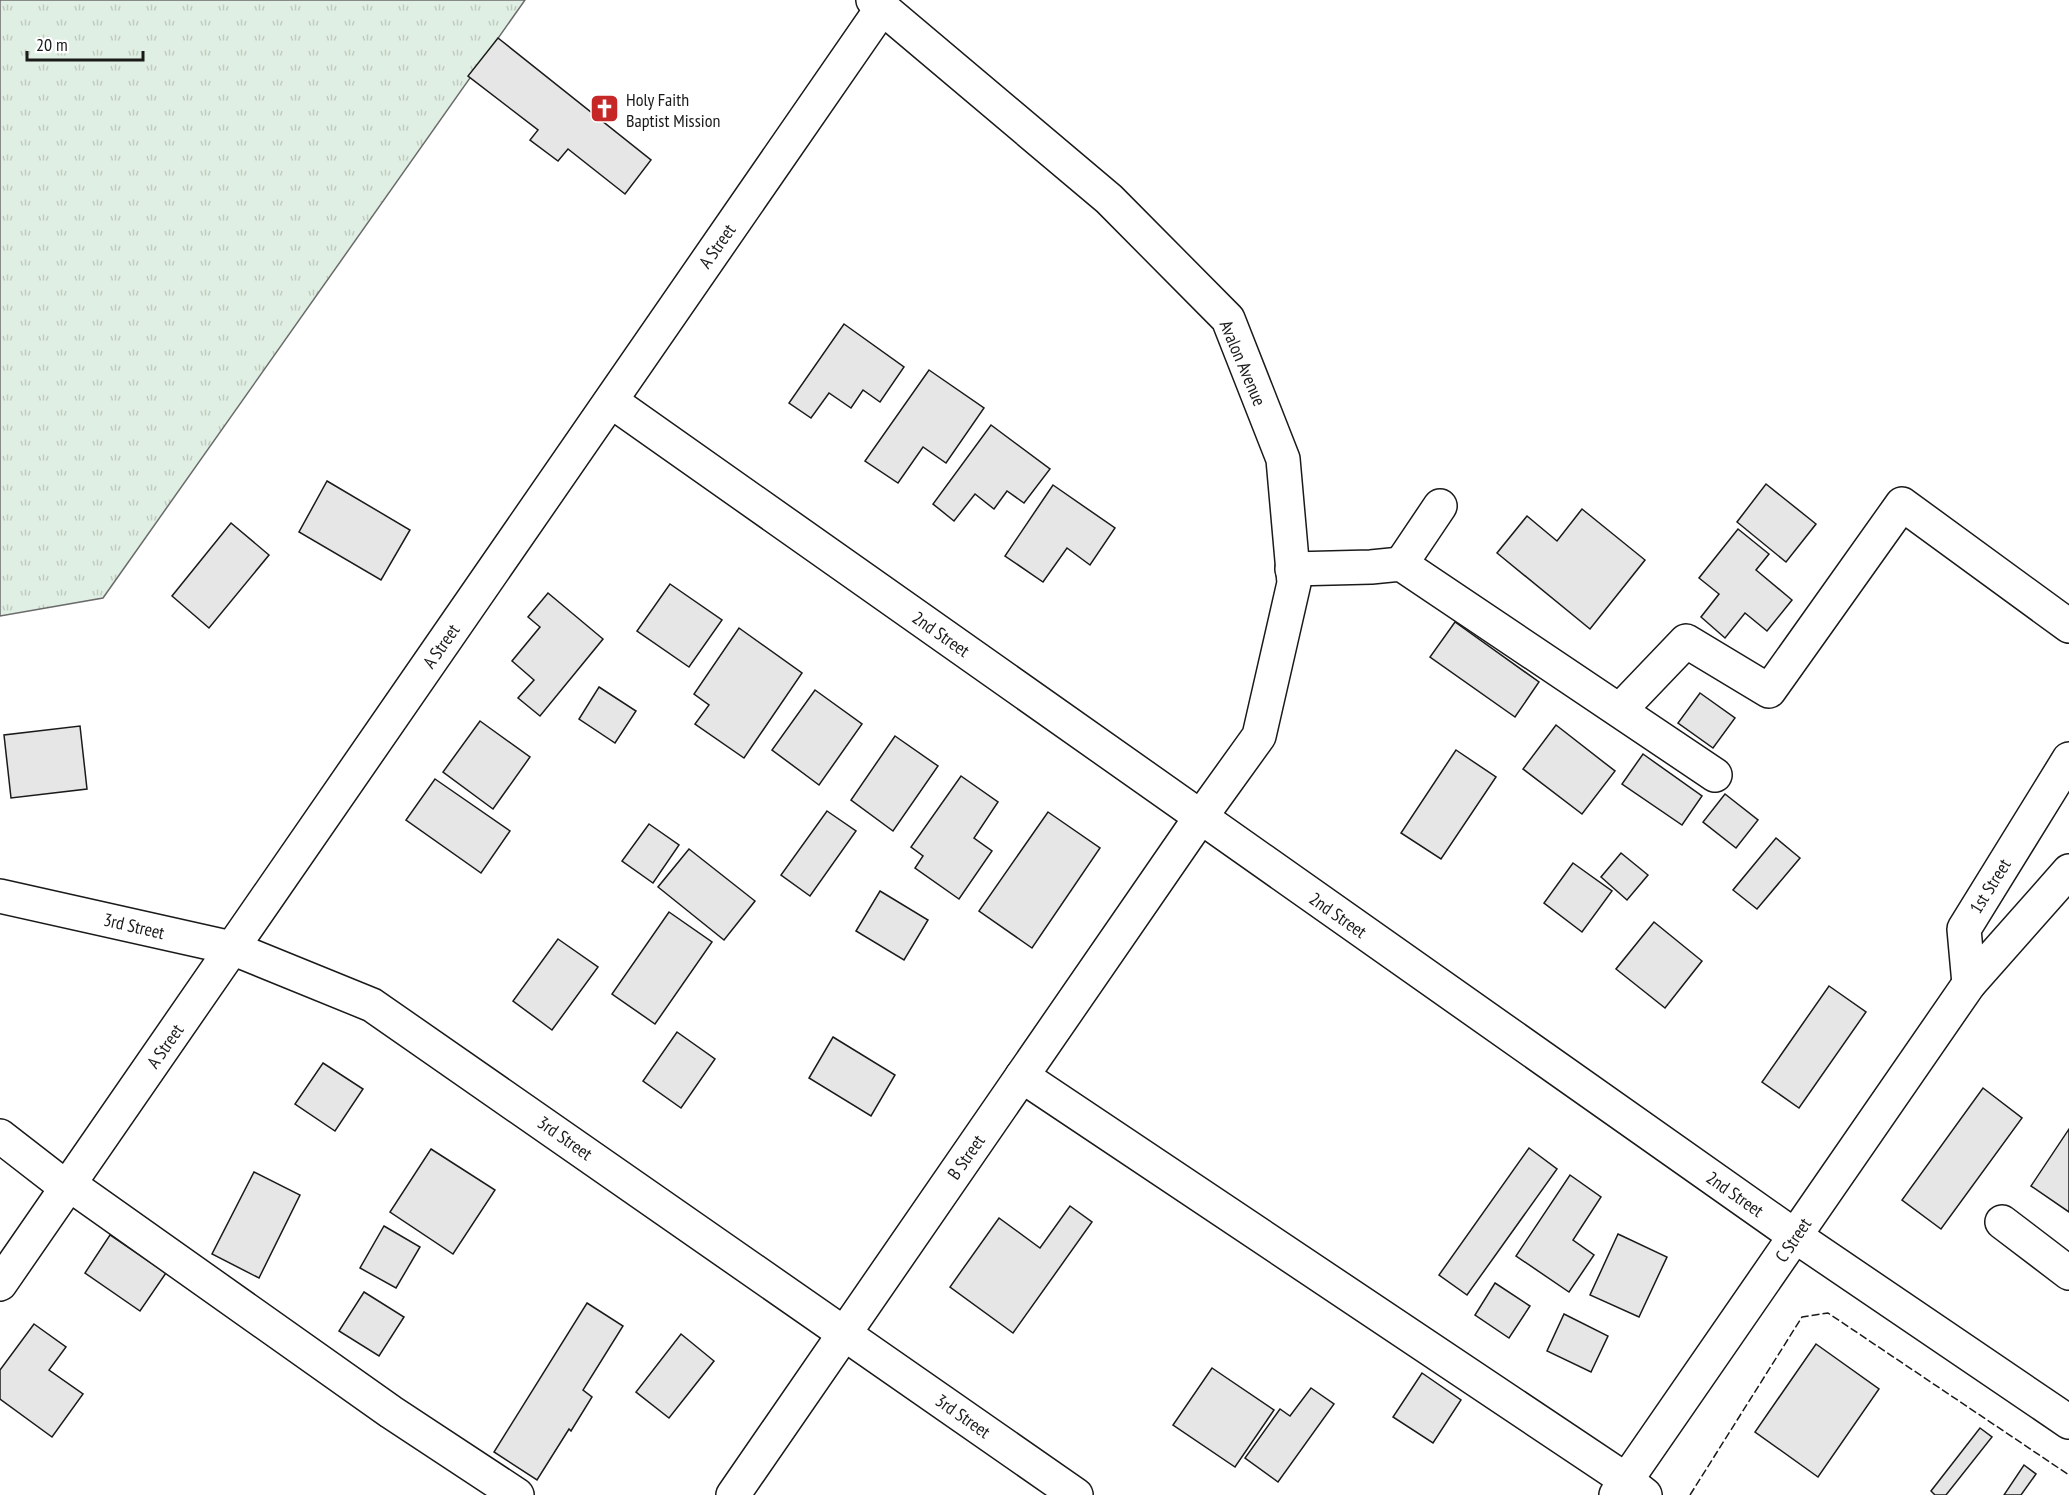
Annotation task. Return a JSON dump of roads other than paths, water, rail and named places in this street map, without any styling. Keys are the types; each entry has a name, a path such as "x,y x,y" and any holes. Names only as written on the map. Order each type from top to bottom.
{"street":[{"name":"A Street","path":"0,1284 611,401 878,4"},
{"name":"Avalon Avenue","path":"878,4 1109,199 1228,319 1283,459 1294,583 1259,736 1200,818"},
{"name":"2nd Street","path":"611,401 1795,1236 2069,1422"},
{"path":"1620,710 1686,641 1769,691 1902,504 2069,626"},
{"path":"1401,564 1440,506"},
{"path":"1292,569 1401,564 1715,776"},
{"name":"1st Street","path":"1969,984 1964,929 2069,759"},
{"name":"B Street","path":"733,1495 1200,818"},
{"path":"1969,984 2069,871"},
{"name":"3rd Street","path":"0,896 232,948 372,1005 1076,1495"},
{"name":"C Street","path":"1629,1490 1795,1236 1969,984"},
{"path":"1022,1076 1629,1490"},
{"path":"0,1136 391,1412 517,1495"},
{"path":"2002,1222 2069,1273"}],"place":[{"name":"Holy Faith Baptist Mission","path":"605,109"}]}
